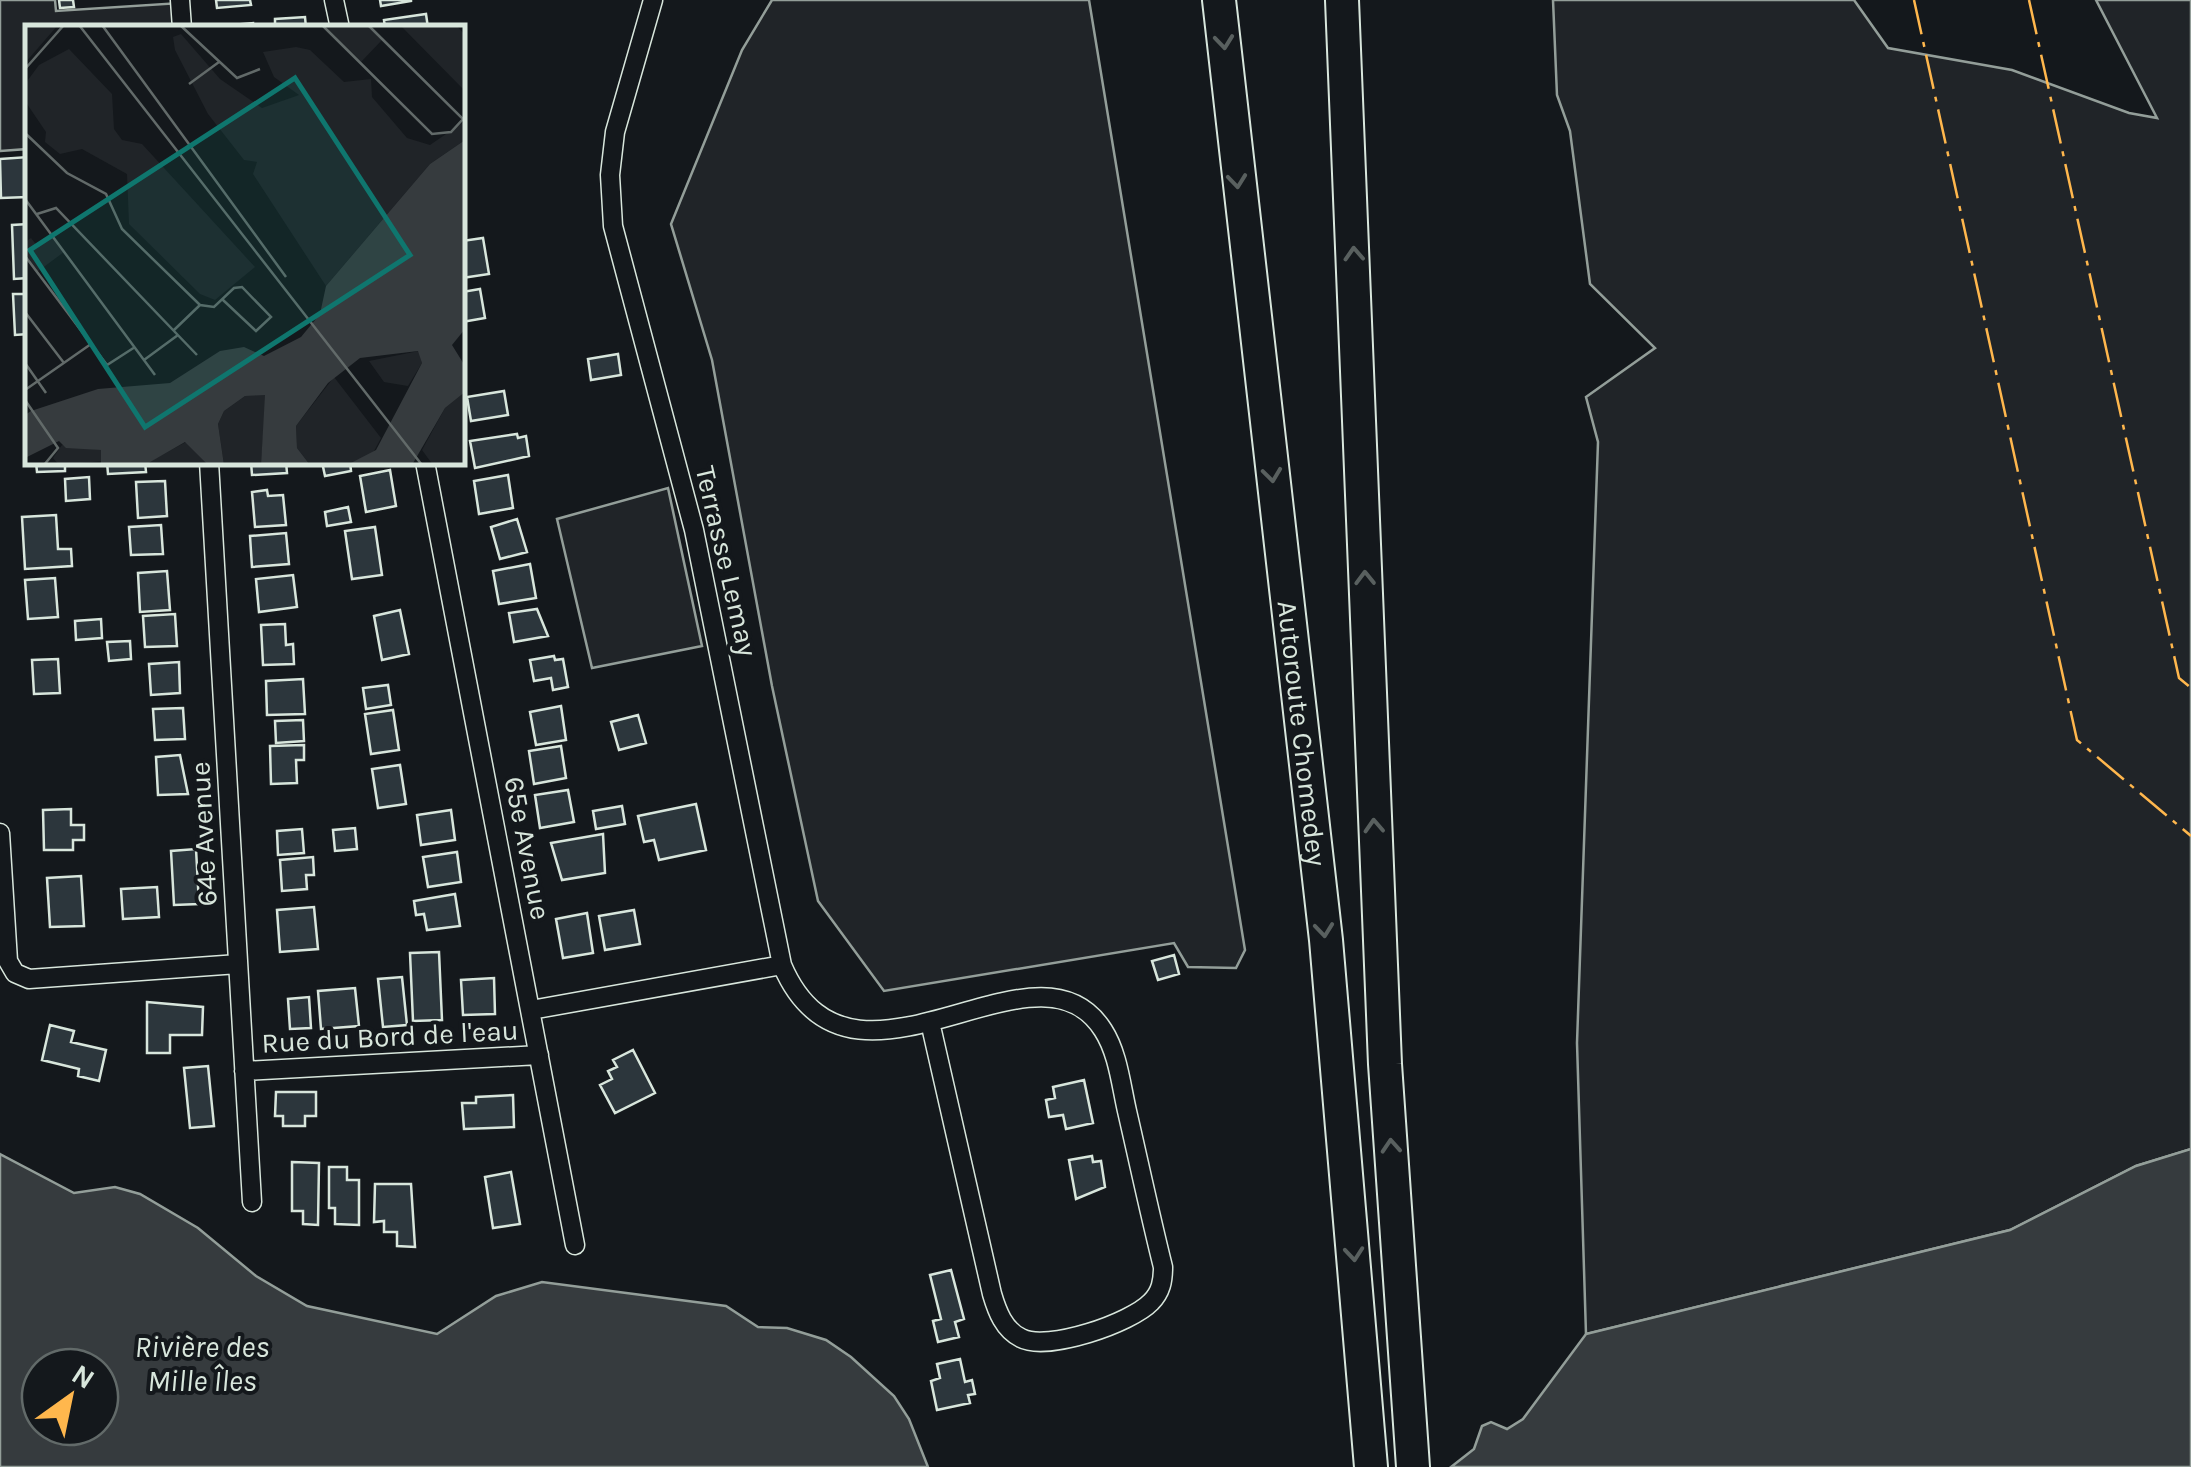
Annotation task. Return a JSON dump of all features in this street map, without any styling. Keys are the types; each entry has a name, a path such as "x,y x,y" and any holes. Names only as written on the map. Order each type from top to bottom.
{"highway":[{"name":"Autoroute Chomedey","path":"1220,0 1326,940 1371,1467"},
{"name":"Autoroute Chomedey","path":"1342,0 1385,1064 1413,1467"}],"street":[{"path":"180,0 182,25"},
{"path":"334,0 339,25"},
{"name":"Terrasse Lemay","path":"653,0 615,132 610,175 613,226 694,530 782,965 810,1006 837,1026 879,1030 1056,996 1080,1006 1102,1027 1114,1054 1163,1267 1163,1282 1148,1305 1111,1324 1042,1342 1023,1340 1006,1326 992,1294 930,1022"},
{"name":"64e Avenue","path":"209,465 252,1202"},
{"name":"65e Avenue","path":"425,465 574,1244"},
{"path":"0,833 8,961 15,973 29,979 238,964"},
{"name":"Rue du Bord de l'eau","path":"532,1010 782,965"},
{"name":"Rue du Bord de l'eau","path":"244,1071 539,1055"}],"shaded area":[{"path":"0,0 55,0 56,11 180,3 182,25 25,25 25,149 0,151"},
{"path":"772,0 1089,0 1245,950 1236,968 1188,967 1174,943 884,991 818,901 772,686 712,360 671,224 742,50"},
{"path":"1553,0 1854,0 1888,48 2012,70 2129,113 2157,118 2096,0 2191,0 2191,1149 2136,1166 2010,1230 1586,1334 1577,1043 1598,442 1586,397 1655,348 1590,284 1570,131 1557,95"},
{"path":"668,488 702,646 592,668 557,519"}],"water":[{"path":"2191,1149 2191,1467 1451,1467 1474,1449 1482,1426 1491,1422 1507,1429 1523,1419 1586,1334 2010,1230 2136,1166"},
{"name":"Rivière des Mille Îles","path":"0,1154 74,1193 115,1187 140,1194 198,1228 256,1276 307,1306 437,1334 496,1296 542,1282 726,1306 758,1327 787,1328 826,1340 851,1357 894,1396 909,1419 928,1467 0,1467"}],"building":[{"path":"59,0 73,0 74,7 60,8"},
{"path":"216,0 250,0 251,5 217,8"},
{"path":"380,0 411,0 411,1 381,6"},
{"path":"426,14 428,25 385,25 384,20"},
{"path":"305,17 306,25 275,25 275,19"},
{"path":"25,157 25,197 1,198 0,159"},
{"path":"25,224 25,278 14,279 12,225"},
{"path":"483,238 489,274 465,278 465,241"},
{"path":"480,289 485,318 465,321 465,292"},
{"path":"13,294 25,294 25,334 15,335"},
{"path":"618,354 621,375 591,380 588,359"},
{"path":"504,391 508,415 471,421 467,397"},
{"path":"517,434 518,438 526,436 529,456 475,468 470,441"},
{"path":"36,465 65,465 65,471 37,472"},
{"path":"107,465 145,465 146,472 108,474"},
{"path":"251,465 286,465 287,473 252,475"},
{"path":"323,465 350,465 351,471 325,476"},
{"path":"390,470 396,506 366,512 360,476"},
{"path":"508,475 513,508 479,514 474,481"},
{"path":"89,477 90,499 66,501 65,479"},
{"path":"165,481 167,516 138,518 136,482"},
{"path":"267,490 268,496 283,495 286,525 255,527 252,492"},
{"path":"348,507 351,522 327,526 325,512"},
{"path":"56,515 58,549 71,549 72,566 25,569 22,517"},
{"path":"517,519 527,552 500,559 491,527"},
{"path":"161,525 163,554 131,555 129,527"},
{"path":"375,527 382,575 352,579 345,531"},
{"path":"286,533 289,564 252,567 250,536"},
{"path":"530,564 536,598 499,604 493,571"},
{"path":"167,571 170,610 140,612 138,573"},
{"path":"293,575 297,607 259,612 256,579"},
{"path":"55,578 58,617 28,619 25,580"},
{"path":"537,609 548,636 514,642 509,613"},
{"path":"400,610 409,654 382,660 374,616"},
{"path":"175,614 177,646 145,647 143,616"},
{"path":"101,619 102,638 76,640 75,621"},
{"path":"285,624 286,645 293,644 294,664 263,665 261,625"},
{"path":"130,641 131,659 109,661 107,642"},
{"path":"554,656 555,660 563,659 568,687 553,690 551,678 534,681 530,660"},
{"path":"58,659 60,693 34,694 32,660"},
{"path":"179,662 180,693 151,695 149,664"},
{"path":"303,679 305,714 267,715 266,681"},
{"path":"388,685 391,705 366,709 363,688"},
{"path":"561,706 566,740 536,745 530,712"},
{"path":"183,708 185,739 155,740 153,709"},
{"path":"393,710 399,750 371,754 365,714"},
{"path":"638,715 646,743 619,750 611,722"},
{"path":"303,720 304,741 276,743 275,721"},
{"path":"304,745 304,760 296,760 297,783 271,784 270,746"},
{"path":"561,746 566,778 534,784 529,751"},
{"path":"180,755 188,794 158,795 156,757"},
{"path":"400,765 406,804 378,808 372,769"},
{"path":"568,790 574,822 540,828 535,795"},
{"path":"696,804 706,850 659,860 654,840 644,842 638,816"},
{"path":"622,806 625,824 596,829 593,811"},
{"path":"71,809 71,825 84,825 84,840 73,840 73,850 44,850 43,810"},
{"path":"451,810 455,840 421,845 417,815"},
{"path":"355,828 357,849 335,851 333,830"},
{"path":"302,829 304,853 278,855 277,831"},
{"path":"603,834 605,873 562,880 551,843"},
{"path":"196,849 199,904 174,905 171,851"},
{"path":"457,852 461,882 428,887 423,857"},
{"path":"313,857 314,875 306,875 307,889 282,891 280,860"},
{"path":"81,876 84,926 50,927 47,878"},
{"path":"157,887 159,917 123,919 121,889"},
{"path":"455,894 460,926 427,930 424,914 416,915 414,901"},
{"path":"314,907 318,949 280,952 277,910"},
{"path":"634,910 640,944 605,950 599,916"},
{"path":"587,913 593,953 563,958 556,919"},
{"path":"439,952 442,1020 413,1021 410,953"},
{"path":"1174,955 1179,974 1158,980 1152,961"},
{"path":"402,977 407,1025 383,1027 378,979"},
{"path":"494,978 495,1014 463,1015 461,980"},
{"path":"355,988 359,1026 321,1029 318,991"},
{"path":"309,997 311,1028 290,1029 288,999"},
{"path":"147,1002 203,1007 202,1035 170,1035 170,1053 147,1053"},
{"path":"50,1025 74,1031 71,1042 106,1050 99,1081 78,1076 79,1069 42,1060"},
{"path":"633,1050 655,1093 615,1113 600,1085 612,1079 608,1071 617,1067 613,1060"},
{"path":"208,1066 214,1126 190,1128 184,1068"},
{"path":"1084,1080 1093,1123 1066,1129 1063,1115 1049,1117 1046,1100 1055,1098 1053,1087"},
{"path":"276,1092 316,1092 316,1116 305,1116 305,1126 283,1126 283,1116 275,1116"},
{"path":"513,1095 514,1127 464,1129 462,1103 476,1103 476,1097"},
{"path":"1092,1156 1093,1162 1101,1161 1105,1187 1076,1199 1069,1160"},
{"path":"292,1162 319,1163 318,1225 303,1224 303,1211 292,1211"},
{"path":"329,1167 347,1167 347,1180 359,1180 359,1225 335,1224 335,1208 329,1208"},
{"path":"511,1172 520,1224 493,1228 485,1177"},
{"path":"375,1184 411,1184 415,1247 397,1246 397,1232 384,1232 384,1221 374,1222"},
{"path":"951,1270 964,1319 955,1322 959,1337 938,1342 933,1321 941,1319 930,1275"},
{"path":"960,1359 965,1382 972,1380 975,1394 968,1395 970,1403 937,1410 931,1381 940,1378 937,1364"}],"power":[{"path":"1914,0 2077,740 2191,836"},
{"path":"2029,0 2179,678 2191,688"}]}
